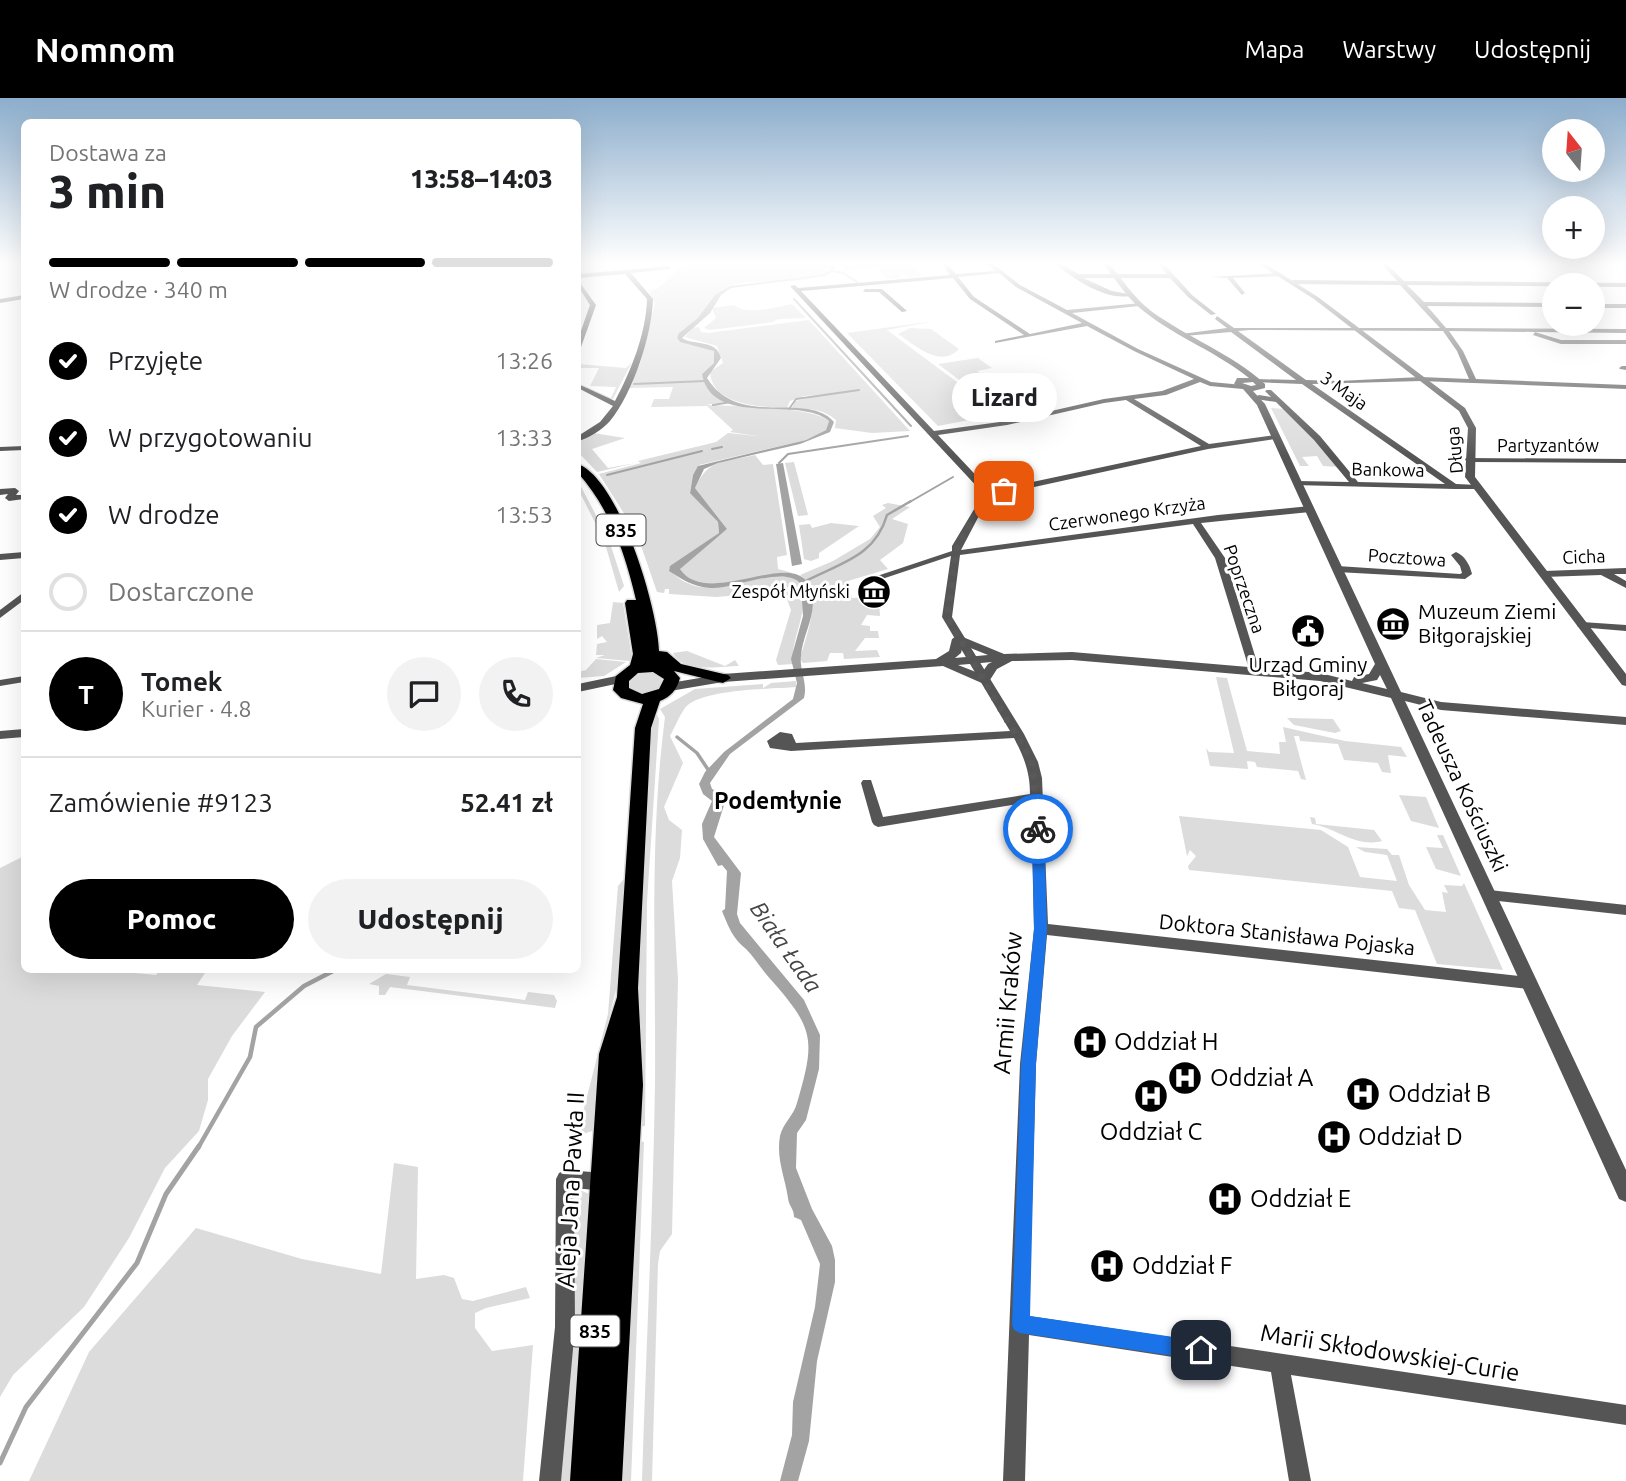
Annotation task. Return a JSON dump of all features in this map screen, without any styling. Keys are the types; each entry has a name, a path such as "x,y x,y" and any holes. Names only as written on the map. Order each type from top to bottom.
{"main road":[{"name":"835","path":"581,471 605,501 625,537 640,583 651,636 665,676"},
{"name":"835","path":"581,480 613,537 624,565 639,645 637,668"},
{"path":"651,636 664,657 673,665 723,678"},
{"path":"637,668 665,676 644,698 621,685 637,668"},
{"name":"Aleja Jana Pawła II","path":"607,1481 612,1182 610,1055 627,988 644,698"},
{"name":"Aleja Jana Pawła II","path":"585,1481 603,1211 612,1182"}],"street":[{"path":"581,437 605,421 615,404 646,328"},
{"path":"832,328 984,489 994,495"},
{"path":"1017,328 1028,335"},
{"path":"997,342 1069,328"},
{"path":"1095,328 1201,381"},
{"name":"Tadeusza Kościuszki","path":"1174,328 1242,382 1259,389 1275,436 1626,1192"},
{"path":"1184,334 1231,329 1355,328 1626,331"},
{"name":"Długa","path":"1355,328 1468,417 1472,428 1469,474 1626,682"},
{"name":"3 Maja","path":"1231,329 1455,487"},
{"path":"1442,329 1468,362 1473,382"},
{"path":"1529,330 1559,342 1626,342"},
{"path":"1614,342 1626,349"},
{"path":"1259,389 1281,381 1423,379 1626,387"},
{"path":"932,434 1007,423 1104,401 1167,393 1201,381 1242,382 1278,400 1317,438 1356,485"},
{"path":"581,387 615,404"},
{"path":"1129,398 1208,447"},
{"path":"955,553 979,509 994,495 1014,487 1275,436"},
{"path":"0,449 21,448"},
{"name":"Partyzantów","path":"1469,460 1626,461"},
{"name":"Bankowa","path":"1297,483 1478,487"},
{"path":"0,492 15,491 4,499"},
{"name":"Czerwonego Krzyża","path":"870,580 955,553 1195,521 1310,509"},
{"name":"Poprzeczna","path":"1195,521 1217,551 1233,594 1255,672"},
{"name":"Armii Kraków","path":"955,553 947,613 958,639 1018,734 1032,762 1037,797 1041,929 1028,1064 1014,1481"},
{"path":"0,557 21,555"},
{"name":"Pocztowa","path":"1337,569 1455,578 1466,575 1464,568"},
{"name":"Cicha","path":"1544,574 1626,571"},
{"path":"1602,572 1626,585"},
{"path":"0,615 21,598"},
{"path":"1582,625 1626,628"},
{"path":"937,663 956,653 958,639 982,650 1017,657"},
{"path":"937,663 960,668 984,680 994,666 1017,657"},
{"path":"665,676 723,678 1017,657 1088,657 1357,680 1441,706"},
{"path":"1357,680 1373,677 1381,664"},
{"path":"1320,677 1462,706"},
{"path":"0,683 21,680"},
{"path":"581,688 621,685"},
{"path":"1408,726 1418,710 1441,706 1626,721"},
{"path":"0,735 21,733"},
{"path":"791,747 1018,734"},
{"path":"867,783 878,822 1037,797"},
{"path":"1489,895 1626,910"},
{"name":"Doktora Stanisława Pojaska","path":"1041,929 1529,983"},
{"path":"550,1481 565,1327 565,1179 612,1182"},
{"name":"Marii Skłodowskiej-Curie","path":"1020,1324 1626,1416"},
{"path":"1279,1362 1300,1481"}],"shaded area":[{"path":"649,328 686,328 678,335 680,342 710,348 716,353 714,363 702,374 707,387 726,402 705,405 806,412 829,421 826,430 806,440 699,465 693,475 690,492 718,522 719,533 669,569 684,581 699,587 731,585 781,576 798,579 804,598 794,645 794,664 778,665 776,660 791,610 784,591 717,597 669,594 669,589 665,589 664,593 657,592 637,534 599,474 641,463 638,461 716,442 728,433 757,436 730,432 733,430 707,406 651,407 654,399 669,399 673,387 628,388 640,364"},
{"path":"686,328 694,328 682,338 710,345 719,352 721,358 707,378 721,394 754,406 807,409 822,413 834,422 830,432 800,444 718,463 704,469 695,488 727,529 680,569 694,581 713,583 778,573 795,574 808,583 813,602 801,656 804,698 730,754 710,783 712,789 722,793 725,802 714,837 741,873 737,914 740,923 804,1000 820,1035 819,1069 806,1120 797,1133 796,1168 812,1209 832,1246 835,1282 817,1361 809,1441 798,1481 780,1481 792,1435 793,1402 815,1307 820,1264 801,1220 794,1217 781,1168 779,1144 781,1131 796,1107 803,1082 807,1065 807,1037 797,1012 738,941 726,922 722,911 725,909 727,871 722,865 718,866 703,839 702,824 712,801 703,794 699,784 705,772 724,752 793,699 797,683 791,659 803,616 801,584 783,576 710,588 683,580 669,571 670,566 719,533 718,522 690,493 693,475 698,466 806,440 826,430 829,421 798,410 739,406 722,401 709,391 702,374 714,363 714,351 680,342 677,338"},
{"path":"693,328 699,328 701,332 750,328 816,328 910,431 872,433 835,428 836,420 826,413 792,408 795,401 827,394 804,396 790,401 787,408 752,405 729,398 719,392 710,372 723,363 717,346 685,337"},
{"path":"705,328 729,328 710,330"},
{"path":"900,328 887,330 1000,414 938,426 847,333"},
{"path":"910,328 931,329 959,349 944,357 928,353 898,334"},
{"path":"978,358 992,368 977,371 991,381 966,385 938,364"},
{"path":"632,362 613,399 606,400 581,385 611,398 616,387 590,386 599,368 581,368 581,364 626,368"},
{"path":"1271,408 1286,409 1339,467 1323,466 1317,456 1302,457 1309,466 1300,466"},
{"path":"593,433 625,438 592,449 608,468 636,463 597,472 581,455 581,440"},
{"path":"755,455 763,465 773,464 787,555 777,557 778,569 793,573 779,573 718,585 703,584 691,579 680,569 681,566 727,529 695,488 700,478 719,462"},
{"path":"794,462 808,515 798,516 785,463"},
{"path":"783,463 802,564 792,566 776,464"},
{"path":"581,487 609,540 624,586 619,592 604,540 581,495"},
{"path":"888,503 910,507 892,519 908,524 903,543 880,560 888,569 848,581 852,598 869,597 870,601 879,601 880,616 867,615 861,625 870,626 870,631 878,631 879,638 865,638 855,651 877,650 880,657 844,659 843,653 830,653 827,661 803,663 800,659 813,603 807,583 800,575 833,561 870,539 880,527 873,516 886,508 882,505"},
{"path":"831,523 859,526 819,553 819,558 811,561 804,559 799,525 810,524 812,528"},
{"path":"613,602 623,603 632,659 629,661 596,658 605,655 596,655 597,644 607,642 602,636 597,639 597,625 610,623"},
{"path":"687,651 725,666 735,660 739,666 713,667 694,666 678,660 673,653"},
{"path":"596,659 626,662 604,676 581,678 581,671 586,670"},
{"path":"643,672 662,677 661,688 644,694 628,687 629,680"},
{"path":"1216,677 1227,678 1247,751 1280,754 1279,742 1286,742 1283,727 1345,741 1401,747 1407,757 1388,755 1391,773 1382,772 1378,763 1344,760 1338,744 1300,741 1299,736 1294,736 1306,780 1301,779 1298,771 1257,767 1255,762 1247,761 1248,769 1210,766 1206,748 1209,752 1234,753"},
{"path":"796,681 796,687 737,691 693,702 685,708 670,736 683,763 664,807 669,820 682,830 680,858 672,881 678,980 672,1234 660,1251 658,1264 652,1481 642,1481 654,1133 655,854 665,717 660,709 695,689 763,684 763,688 771,683"},
{"path":"656,712 659,719 647,902 645,1126 636,1127 636,987 648,747 653,713"},
{"path":"1287,718 1333,719 1341,731 1335,733 1294,725"},
{"path":"1399,795 1426,797 1439,828 1411,821"},
{"path":"1179,816 1321,830 1348,847 1360,877 1397,881 1387,855 1365,852 1356,847 1387,849 1392,855 1399,855 1409,885 1425,910 1446,912 1442,892 1448,893 1444,885 1462,886 1464,883 1503,970 1437,964 1415,910 1399,908 1392,891 1189,870 1188,866 1196,856 1190,850 1187,856"},
{"path":"1310,817 1315,818 1316,824 1374,830 1382,841 1355,840 1312,824"},
{"path":"1437,835 1443,835 1461,876 1436,869 1426,847 1443,848"},
{"path":"21,858 21,973 205,973 197,985 265,992 232,1036 208,1079 208,1100 199,1131 165,1168 129,1238 84,1307 13,1375 0,1397 0,868"},
{"path":"623,880 618,982 602,1045 595,1130 577,1136 608,1014 618,886"},
{"path":"386,974 410,977 407,985 525,1000 528,992 554,995 557,1001 555,1008 390,987 385,995 379,995 379,986 369,984"},
{"path":"636,1140 644,1142 631,1481 619,1481"},
{"path":"394,1163 418,1167 416,1279 444,1275 454,1278 462,1299 473,1301 526,1287 530,1298 475,1313 475,1328 492,1351 533,1345 523,1481 29,1481 89,1352 196,1228 302,1259 381,1274"},
{"path":"582,1191 592,1195 577,1481 559,1481 572,1192"}],"waterway":[{"path":"820,328 911,426"},
{"path":"634,384 705,381"},
{"path":"789,409 796,399 859,390"},
{"path":"713,405 731,402"},
{"path":"779,463 788,454 908,436"},
{"path":"712,449 722,447"},
{"path":"607,475 702,451"},
{"path":"908,503 953,477"},
{"path":"804,582 843,564 865,550 874,541 887,515 911,501"},
{"path":"677,737 697,753 709,771"},
{"path":"198,1148 250,1057 256,1027 304,986 329,973"},
{"path":"0,1463 26,1407 137,1263 166,1194 199,1146"}],"way so far":[{"path":"1004,491 989,498 979,509 957,546 947,617 1032,762 1036,778 1038,829"}],"place":[{"name":"Lizard","path":"1004,491"},
{"name":"Zespół Młyński","path":"874,592"},
{"name":"Muzeum Ziemi Biłgorajskiej","path":"1393,624"},
{"name":"Urząd Gminy Biłgoraj","path":"1308,631"},
{"name":"Oddział H","path":"1090,1042"},
{"name":"Oddział A","path":"1185,1078"},
{"name":"Oddział B","path":"1363,1094"},
{"name":"Oddział C","path":"1151,1096"},
{"name":"Oddział D","path":"1334,1137"},
{"name":"Oddział E","path":"1225,1199"},
{"name":"Oddział F","path":"1107,1266"}],"district":[{"name":"Podemłynie","path":"778,801"}],"route":[{"path":"1038,829 1041,929 1028,1064 1020,1324 1201,1350"}],"water label":[{"name":"Biała Łada","path":"786,947"}]}
